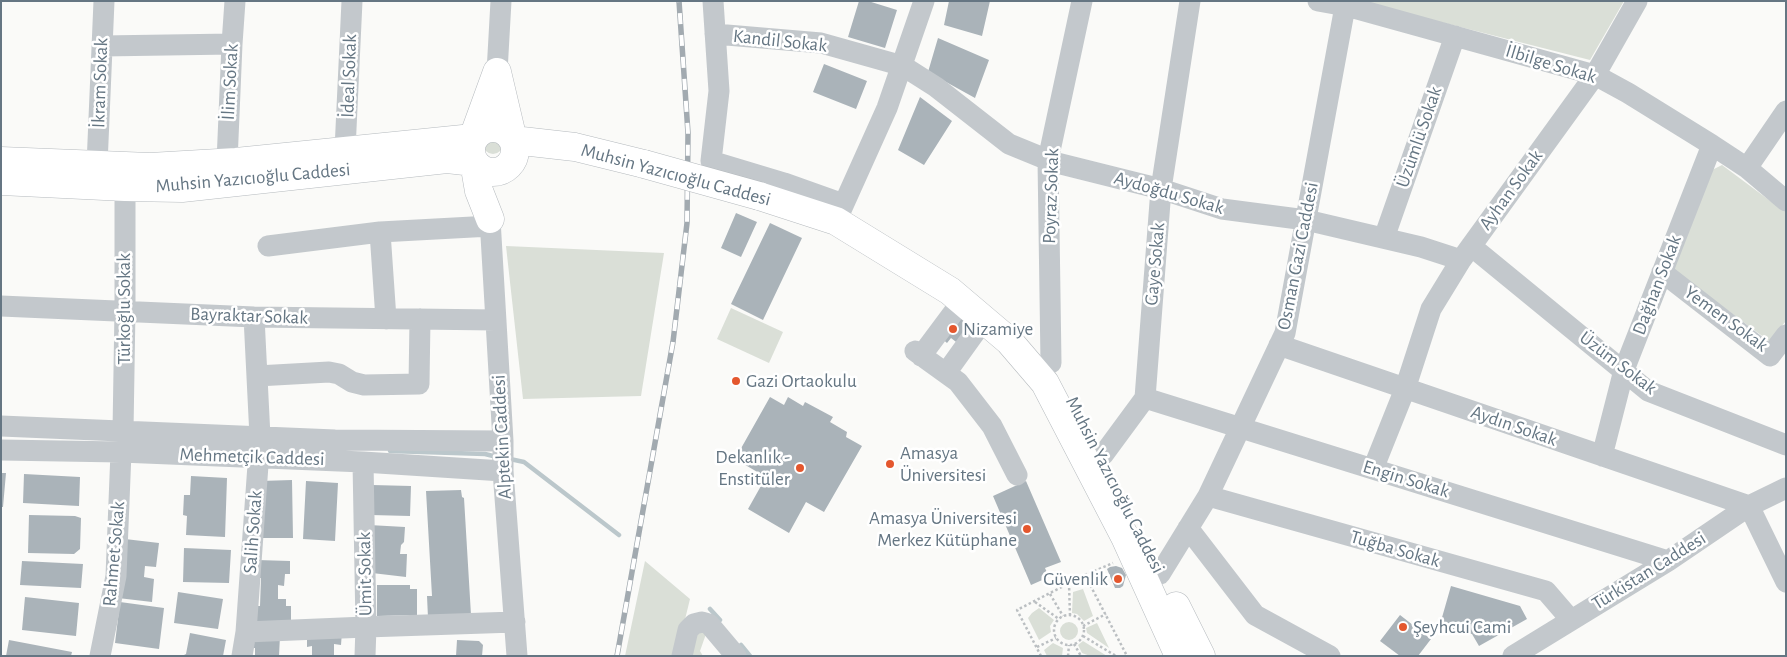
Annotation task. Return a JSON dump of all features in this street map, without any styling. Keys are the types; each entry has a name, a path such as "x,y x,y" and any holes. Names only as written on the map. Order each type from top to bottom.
{"main road":[{"path":"490,223 479,191 474,150 497,72"},
{"path":"490,223 512,152 497,72"},
{"path":"493,127 507,132 512,152 505,168 492,172 485,171 474,150 485,128 493,127"},
{"name":"Muhsin Yazıcıoğlu Caddesi","path":"512,152 575,147 759,196 840,213 886,230 984,300 1051,363 1096,439 1201,656"},
{"name":"Muhsin Yazıcıoğlu Caddesi","path":"1,161 150,166 227,162 345,150 474,150"},
{"name":"Muhsin Yazıcıoğlu Caddesi","path":"1,181 182,188 447,160 474,150"},
{"name":"Muhsin Yazıcıoğlu Caddesi","path":"840,213 950,291 1009,341 1045,383 1099,483 1179,656"}],"street":[{"name":"İkram Sokak","path":"97,164 104,1"},
{"name":"İlim Sokak","path":"227,162 235,1"},
{"name":"İdeal Sokak","path":"345,150 352,1"},
{"path":"497,72 501,1"},
{"path":"713,1 719,90 711,162 784,183 840,213 903,66 924,1"},
{"name":"Poyraz Sokak","path":"1051,363 1048,160 1082,1"},
{"name":"Gaye Sokak","path":"1145,398 1161,189 1190,1"},
{"name":"İlbilge Sokak","path":"1318,1 1346,4 1595,75 1628,93 1747,168 1786,201"},
{"name":"Ayhan Sokak","path":"1373,469 1405,389 1431,309 1466,253 1595,75 1637,1"},
{"name":"Osman Gazi Caddesi","path":"1160,574 1208,496 1284,333 1346,4"},
{"name":"Kandil Sokak","path":"715,34 821,43 903,66"},
{"name":"Üzümlü Sokak","path":"1384,238 1455,36"},
{"path":"102,46 232,44"},
{"name":"Aydoğdu Sokak","path":"903,66 936,87 1009,144 1048,160 1161,189 1222,209 1306,220 1384,238 1466,253"},
{"path":"1747,168 1786,111"},
{"name":"Dağhan Sokak","path":"1602,456 1624,370 1712,145"},
{"name":"Türkoğlu Sokak","path":"122,441 125,187"},
{"path":"268,246 380,232 490,223"},
{"name":"Alptekin Caddesi","path":"490,223 503,441 503,471 517,656"},
{"path":"380,232 386,319"},
{"name":"Üzüm Sokak","path":"1466,253 1624,370 1648,391 1786,445"},
{"name":"Yemen Sokak","path":"1662,272 1770,356 1786,335"},
{"path":"962,301 918,353 958,382 992,426 1017,475"},
{"name":"Bayraktar Sokak","path":"1,306 254,317 496,320"},
{"name":"Salih Sokak","path":"242,656 246,632 259,448 254,317"},
{"path":"257,376 329,372 339,374 352,382 364,385 419,384 420,319"},
{"path":"946,373 984,320"},
{"name":"Aydın Sokak","path":"1279,345 1748,506"},
{"path":"1103,455 1145,398"},
{"name":"Engin Sokak","path":"1145,398 1668,561"},
{"name":"Mehmetçik Caddesi","path":"1,426 122,441 259,448 363,462 503,471"},
{"name":"Mehmetçik Caddesi","path":"259,448 335,440 503,441"},
{"name":"Mehmetçik Caddesi","path":"1,450 122,441"},
{"name":"Rahmet Sokak","path":"100,656 116,576 122,441"},
{"name":"Ümit Sokak","path":"363,462 366,627 515,622"},
{"name":"Türkistan Caddesi","path":"1513,656 1668,561 1748,506 1786,488"},
{"name":"Tuğba Sokak","path":"1208,496 1546,591 1571,620"},
{"path":"1748,506 1786,582"},
{"path":"1188,528 1256,615 1330,656"},
{"path":"682,656 688,630 698,622 709,624 736,656"},
{"path":"246,632 366,627 365,656"}],"path":[{"path":"1041,656 1018,610 1086,575 1133,554"},
{"path":"1086,575 1127,656"},
{"path":"1069,584 1070,616"},
{"path":"1050,594 1064,616"},
{"path":"1035,602 1060,619"},
{"path":"1083,626 1106,614"},
{"path":"1064,616 1070,616 1077,618 1083,626 1083,636 1074,644 1061,644 1056,638 1054,627 1064,616"},
{"path":"1083,636 1116,656"},
{"path":"1037,648 1056,638"},
{"path":"1074,644 1081,656"},
{"path":"1068,656 1069,645"}],"shaded area":[{"path":"1358,1 1624,1 1590,60"},
{"path":"493,134 500,137 503,144 500,151 493,154 486,151 483,144 486,137"},
{"path":"1722,165 1786,211 1786,321 1769,341 1673,270 1710,171"},
{"path":"506,246 664,253 641,396 523,399"},
{"path":"731,308 783,332 769,363 717,339"},
{"path":"645,561 690,599 676,656 625,656"},
{"path":"1083,589 1093,616 1084,621 1077,614 1072,613 1073,592"},
{"path":"1039,608 1054,620 1050,626 1051,632 1039,640 1028,618"},
{"path":"1069,622 1075,625 1078,631 1075,637 1069,640 1063,637 1060,631 1063,625"},
{"path":"1097,623 1109,648 1087,633 1086,628"},
{"path":"697,630 706,634 700,651 703,656 690,656"},
{"path":"1083,641 1107,656 1090,656 1082,653 1078,645"},
{"path":"1053,643 1063,648 1062,656 1047,656 1044,650"}],"building":[{"path":"859,1 868,1 897,10 885,48 848,37"},
{"path":"949,1 990,1 982,36 944,25"},
{"path":"938,38 989,60 975,98 928,72"},
{"path":"824,64 867,81 856,109 813,92"},
{"path":"920,97 952,121 924,165 898,150"},
{"path":"736,213 757,222 741,257 721,248"},
{"path":"770,223 802,238 763,320 731,304"},
{"name":"Nizamiye","path":"956,315 967,326 960,345 951,338 947,343 939,336"},
{"name":"Dekanlık - Enstitüler","path":"770,397 784,405 788,397 803,406 805,402 833,417 830,422 847,432 846,437 862,446 824,512 806,502 789,533 748,509 766,477 735,459"},
{"path":"1,473 6,473 3,507 1,507"},
{"path":"24,474 80,477 79,506 23,503"},
{"path":"191,476 227,478 225,537 186,535 187,516 183,515 184,495 190,495"},
{"path":"292,480 293,538 260,538 260,481"},
{"path":"306,481 338,483 335,541 303,539"},
{"name":"Amasya Üniversitesi Merkez Kütüphane","path":"1026,481 1061,562 1045,568 1049,577 1031,585 993,496"},
{"path":"372,485 411,486 410,516 371,515"},
{"path":"461,490 462,497 464,498 471,615 428,618 427,596 432,596 426,491"},
{"path":"29,515 75,516 81,518 80,549 74,554 28,553"},
{"path":"369,525 405,527 404,542 401,545 400,554 407,554 406,577 372,573"},
{"path":"125,539 159,543 156,567 145,566 144,577 154,579 152,602 118,598"},
{"path":"184,548 231,550 229,583 183,582"},
{"path":"257,560 290,561 290,574 285,574 284,586 278,585 278,599 286,599 286,606 291,606 291,624 255,623 256,606 260,606 261,578 256,578"},
{"path":"22,561 83,564 81,588 20,585"},
{"name":"Güvenlik","path":"1116,566 1122,568 1126,575 1123,586 1120,588 1115,588 1107,569"},
{"path":"377,585 410,585 410,589 417,589 417,615 377,616"},
{"path":"1451,586 1520,606 1527,619 1479,646 1472,634 1439,628"},
{"path":"178,592 223,599 218,629 174,623"},
{"path":"25,597 79,603 76,636 22,630"},
{"path":"120,602 164,608 159,649 115,643"},
{"name":"Şeyhcui Cami","path":"1400,615 1431,639 1418,656 1400,656 1380,641"},
{"path":"307,632 342,632 341,645 334,644 334,656 312,656 312,646 307,647"},
{"path":"190,633 226,640 223,656 182,656 186,654"},
{"path":"254,635 280,636 279,656 255,656 255,648 253,648"},
{"path":"9,640 72,652 71,656 6,656"},
{"path":"457,640 479,641 483,645 482,656 456,656"}],"waterway":[{"path":"390,451 485,454 497,457"},
{"path":"510,459 524,462 619,535"},
{"path":"710,609 720,620"},
{"path":"741,645 750,656"}],"railway":[{"path":"617,656 673,342 687,223 688,133 679,1"}],"place":[{"name":"Nizamiye","path":"953,329"},
{"name":"Gazi Ortaokulu","path":"736,381"},
{"name":"Amasya Üniversitesi","path":"890,464"},
{"name":"Dekanlık - Enstitüler","path":"800,468"},
{"name":"Amasya Üniversitesi Merkez Kütüphane","path":"1027,529"},
{"name":"Güvenlik","path":"1118,579"},
{"name":"Şeyhcui Cami","path":"1403,627"}]}
